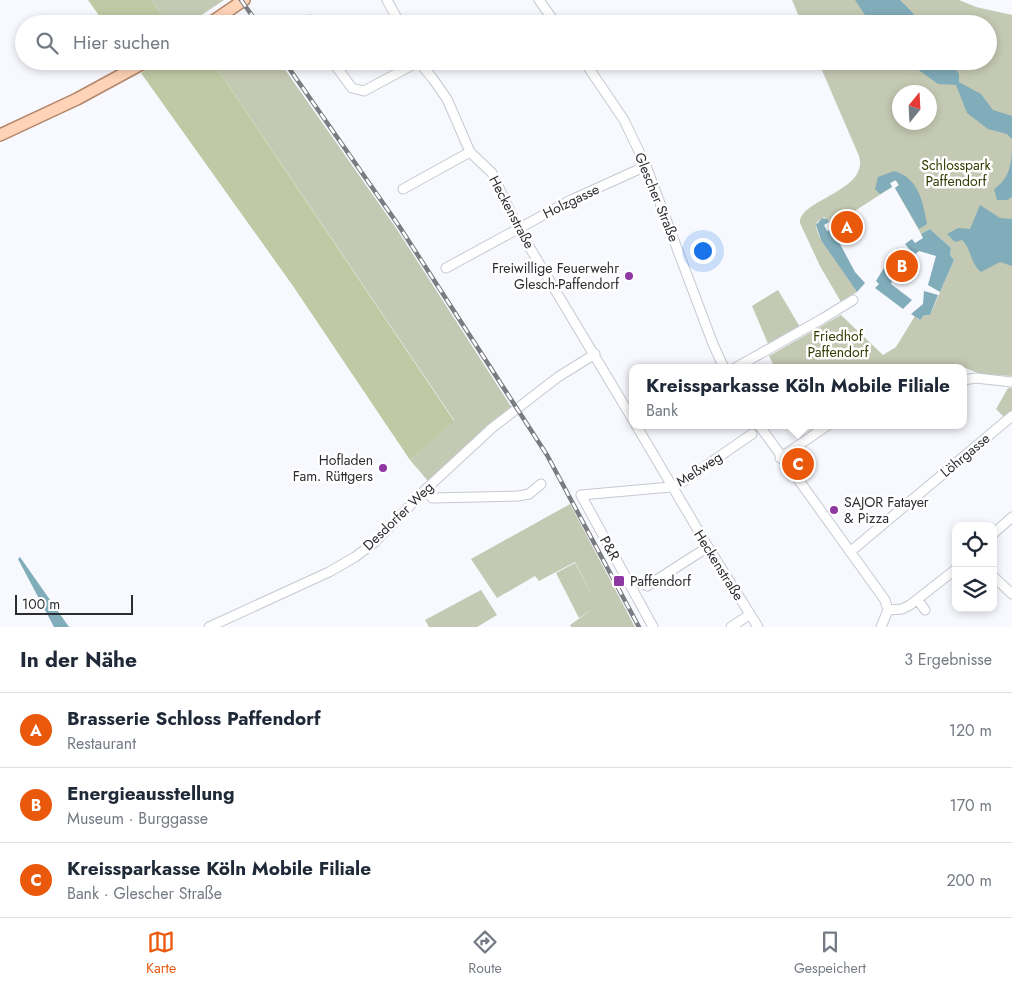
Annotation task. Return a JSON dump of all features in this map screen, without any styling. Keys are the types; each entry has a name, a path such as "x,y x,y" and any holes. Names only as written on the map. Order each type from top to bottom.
{"main road":[{"path":"222,15 244,0"},
{"path":"0,135 76,99 130,70"}],"street":[{"path":"387,0 395,15"},
{"path":"539,0 550,15"},
{"path":"339,70 352,88 364,91 403,70"},
{"name":"Heckenstraße","path":"425,70 447,99 470,152 492,173 518,228 629,413"},
{"name":"Glescher Straße","path":"590,70 624,120 646,166 685,266 712,344 722,364"},
{"path":"403,189 470,152"},
{"name":"Holzgasse","path":"446,268 570,200 646,166"},
{"path":"742,364 853,300"},
{"name":"Desdorfer Weg","path":"209,627 329,572 354,556 380,537 426,489 492,428 558,377 595,354"},
{"path":"967,379 976,378 1012,382"},
{"name":"Löhrgasse","path":"850,552 1012,416"},
{"name":"Heckenstraße","path":"638,429 671,487 758,627"},
{"path":"762,429 780,458 885,600 888,610 881,627"},
{"path":"780,458 822,429"},
{"name":"Meßweg","path":"581,495 671,487 681,483 752,434"},
{"path":"426,489 432,498 518,496 529,494 541,484"},
{"name":"P&R","path":"581,495 653,627"},
{"path":"997,530 1012,517"},
{"path":"647,586 708,547"},
{"path":"888,610 902,609 918,600 952,572"},
{"path":"997,580 1012,594"},
{"path":"918,600 926,610"},
{"path":"731,627 749,614"}],"green space":[{"path":"88,0 151,0 162,15 99,15"},
{"path":"151,0 224,0 202,15 162,15"},
{"name":"Schlosspark Paffendorf","path":"792,0 959,0 976,7 1012,15 1012,376 980,374 967,369 967,364 773,364 769,356 841,315 883,355 896,347 915,316 919,320 924,315 930,315 954,260 950,255 951,248 930,229 921,234 895,188 899,185 895,180 890,183 892,187 833,225 824,217 817,222 816,227 819,236 857,292 841,302 820,266 800,223 802,215 810,208 845,187 860,168 859,156 822,70 997,70 997,15 798,15"},
{"path":"146,70 218,70 454,421 410,460 293,286 141,73"},
{"path":"218,70 285,70 396,228 512,408 428,481 410,460 454,420"},
{"path":"778,290 800,327 769,346 752,306"},
{"path":"1008,388 1012,388 1012,411 1005,418 996,409"},
{"path":"570,504 635,627 571,627 570,625 593,609 579,618 556,573 575,563 598,606 575,562 539,581 535,576 497,598 471,559"},
{"path":"481,590 497,615 477,627 429,627 425,620"}],"water":[{"path":"855,0 900,0 914,15 865,15"},
{"path":"919,70 957,70 959,74 959,82 981,94 993,110 1012,116 1012,139 1007,134 988,129 967,113 956,85 938,84"},
{"path":"1012,139 1012,197 1007,200 997,200 994,189 1008,173"},
{"path":"894,171 909,179 918,192 924,207 927,224 919,229 895,188 899,185 896,180 890,183 892,187 880,194 875,189 878,177"},
{"path":"980,205 1000,218 1012,219 1012,266 1000,262 981,272 975,265 968,248 962,240 955,242 947,234 958,228 970,229"},
{"path":"822,218 827,219 829,222 824,225 827,231 832,229 855,272 865,283 857,292 821,240 816,225"},
{"path":"930,229 951,248 950,255 954,260 940,292 928,285 936,256 919,251 914,255 905,244 912,239 915,243 923,238 921,234"},
{"path":"898,248 907,257 907,263 901,258 894,268 896,270 891,284 912,300 903,309 875,288 879,284 876,281"},
{"path":"924,291 938,295 930,315 924,315 920,320 911,314 923,304"},
{"path":"20,557 69,627 54,627 18,559"}],"railway":[{"path":"241,0 252,15"},
{"path":"290,70 399,226 547,455 639,627"}],"place":[{"name":"Brasserie Schloss Paffendorf","path":"847,227"},
{"name":"Energieausstellung","path":"902,266"},
{"name":"Freiwillige Feuerwehr Glesch-Paffendorf","path":"629,276"},
{"name":"Kreissparkasse Köln Mobile Filiale","path":"798,464"},
{"name":"Hofladen Fam. Rüttgers","path":"383,468"},
{"name":"SAJOR Fatayer & Pizza","path":"834,510"},
{"name":"Paffendorf","path":"619,581"}],"park label":[{"name":"Friedhof Paffendorf","path":"838,344"}]}
